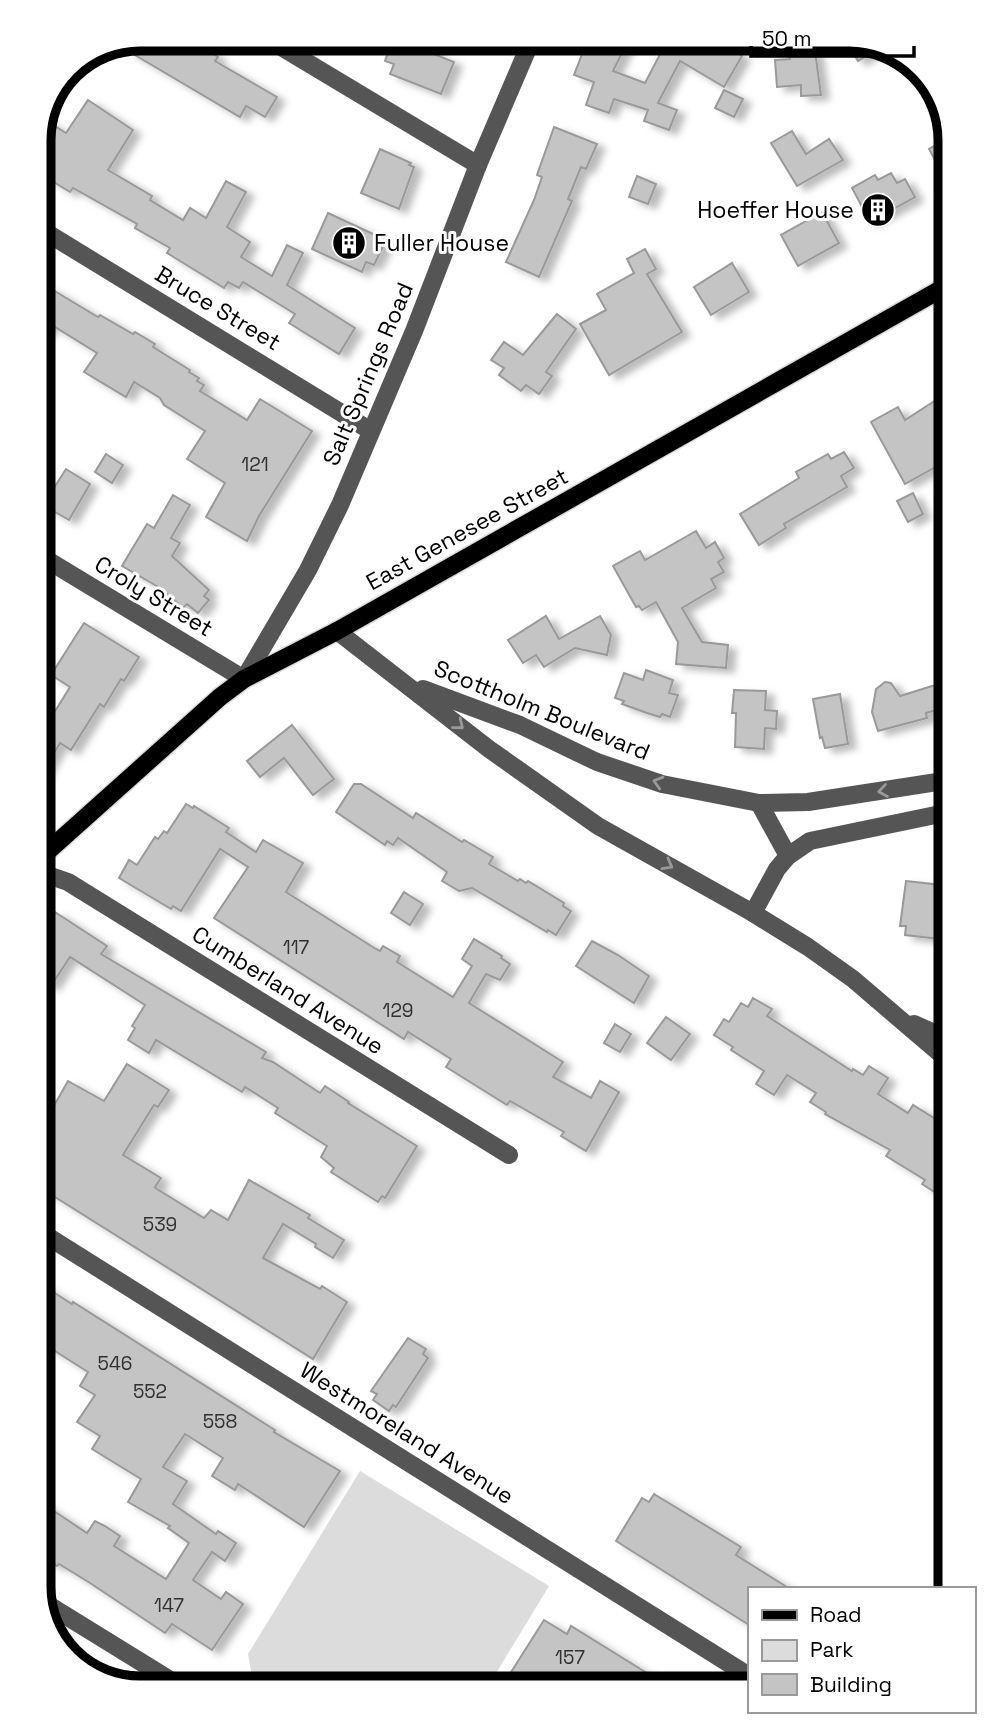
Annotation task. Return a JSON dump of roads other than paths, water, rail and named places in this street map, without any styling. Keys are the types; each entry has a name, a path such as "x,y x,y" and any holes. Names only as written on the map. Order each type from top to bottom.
{"main road":[{"name":"East Genesee Street","path":"51,848 220,697 244,679 337,631 938,291"}],"street":[{"path":"289,51 478,165"},
{"name":"Salt Springs Road","path":"244,679 308,570 340,505 414,331 478,165 527,51"},
{"name":"Bruce Street","path":"51,235 372,431"},
{"name":"Croly Street","path":"51,562 244,679"},
{"name":"Scottholm Boulevard","path":"337,631 489,749 598,826 808,947 853,979 938,1052"},
{"name":"Scottholm Boulevard","path":"406,682 520,725 597,762 662,784 759,803 808,802 938,782"},
{"path":"759,803 788,856"},
{"path":"753,913 777,869 788,856 810,841 938,815"},
{"name":"Cumberland Avenue","path":"51,876 68,882 509,1155"},
{"path":"895,1016 938,1035"},
{"name":"Westmoreland Avenue","path":"51,1239 748,1675"},
{"path":"54,1608 164,1676"}],"place":[{"name":"Hoeffer House","path":"878,210"},
{"name":"Fuller House","path":"349,243"}]}
